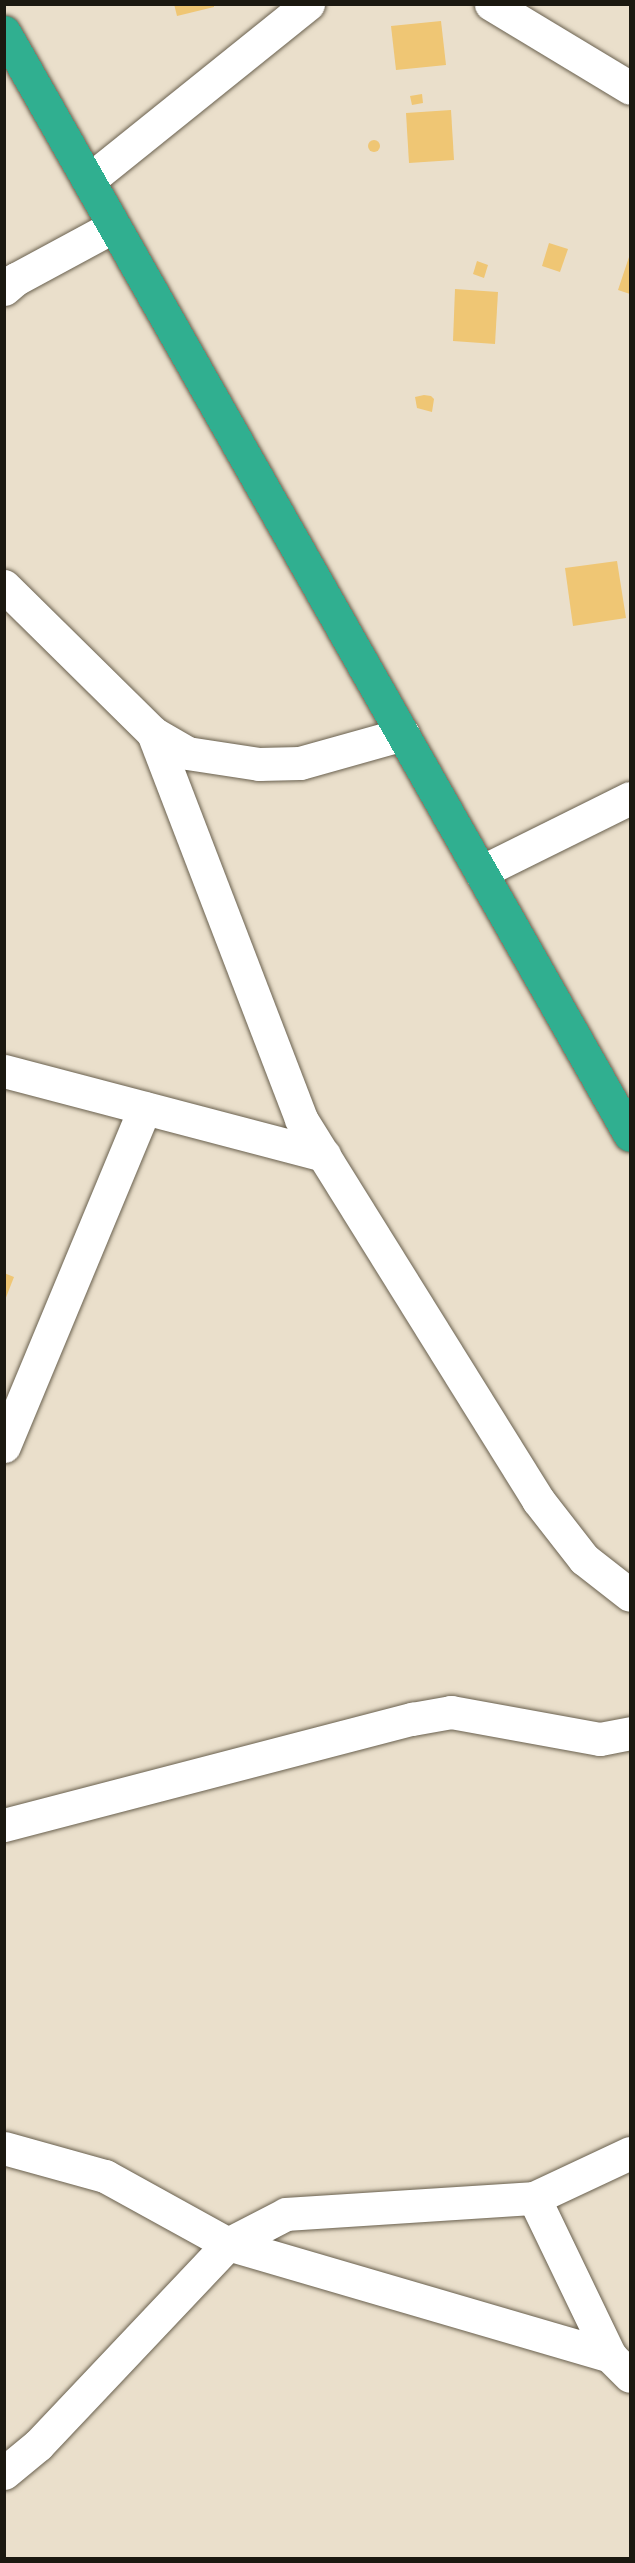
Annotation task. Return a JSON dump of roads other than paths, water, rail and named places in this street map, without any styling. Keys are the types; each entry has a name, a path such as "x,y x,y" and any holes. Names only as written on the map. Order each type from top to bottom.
{"highway":[{"path":"4,32 630,1135"}],"street":[{"path":"89,180 308,4"},
{"path":"491,4 630,88"},
{"path":"4,288 16,279 114,226"},
{"path":"4,586 153,733 187,753 259,764 300,764 403,734"},
{"path":"153,733 282,1075 301,1119 538,1500 584,1559 630,1595"},
{"path":"482,872 630,798"},
{"path":"4,1071 324,1155"},
{"path":"4,1446 146,1108"},
{"path":"4,1826 412,1719 451,1712 600,1739 630,1733"},
{"path":"4,2148 105,2176 228,2244 620,2366"},
{"path":"4,2473 38,2445 228,2244 286,2214 534,2198 630,2153"},
{"path":"534,2198 620,2366"}]}
